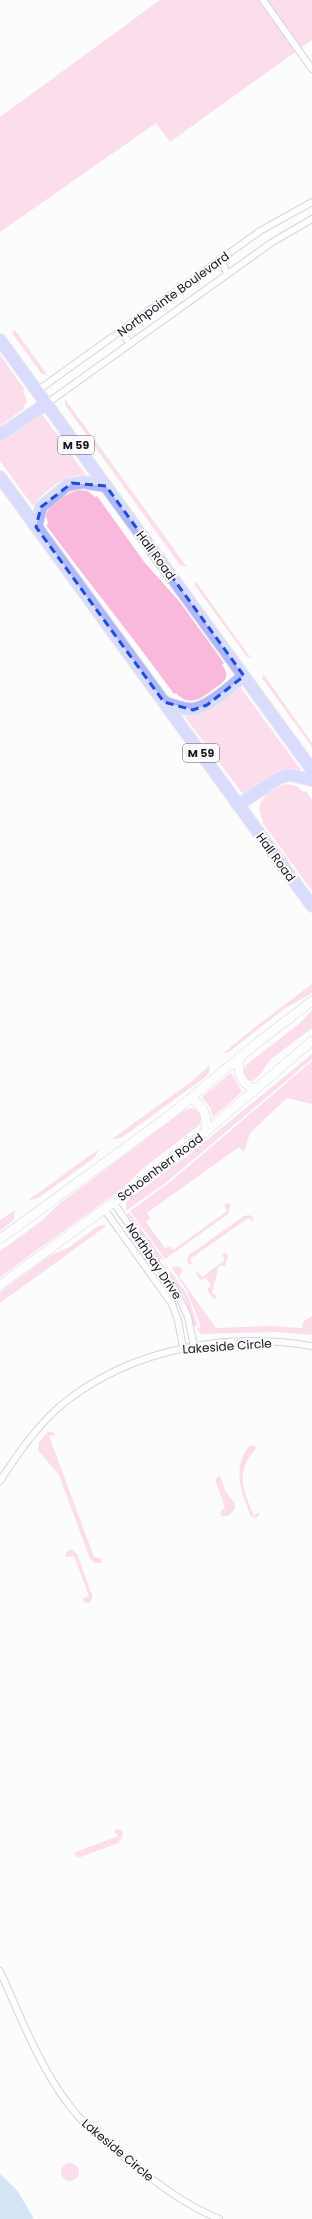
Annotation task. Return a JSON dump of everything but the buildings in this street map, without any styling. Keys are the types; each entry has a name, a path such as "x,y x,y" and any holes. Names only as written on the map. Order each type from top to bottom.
{"highway":[{"name":"Hall Road","path":"0,340 312,770"},
{"path":"0,435 46,404"},
{"name":"Hall Road","path":"0,477 312,906"},
{"path":"36,527 40,507 67,486 83,482 106,486"},
{"path":"164,702 187,709 197,709 207,704 244,676"},
{"path":"238,805 279,778 289,776 312,780"}],"main road":[{"path":"0,1239 191,1098 240,1056 312,1001"},
{"name":"Schoenherr Road","path":"0,1285 104,1210 205,1133 312,1041"},
{"path":"240,1056 238,1069 240,1077 255,1090"},
{"path":"191,1098 205,1111 207,1116 205,1133"}],"street":[{"path":"263,0 312,69"},
{"name":"Northpointe Boulevard","path":"37,391 260,231 312,202"},
{"name":"Northpointe Boulevard","path":"46,404 271,243 312,219"},
{"path":"226,256 222,264 227,274"},
{"path":"121,331 130,344"},
{"name":"Northbay Drive","path":"113,1202 176,1291 188,1317 194,1346"},
{"name":"Northbay Drive","path":"104,1210 172,1304 178,1320 183,1348"},
{"name":"Lakeside Circle","path":"0,1481 28,1440 72,1397 121,1368 144,1358 194,1346 276,1342 312,1346"},
{"name":"Lakeside Circle","path":"0,1971 47,2070 77,2114 100,2137 152,2179 184,2202 219,2219"}],"highlighted area":[{"path":"72,483 106,486 244,676 207,705 193,710 164,702 36,527 41,507"}],"shaded area":[{"path":"160,0 312,0 312,40 170,142 156,123 0,232 0,117"},
{"path":"15,330 48,376 41,373 12,333"},
{"path":"0,355 25,390 23,391 27,401 23,409 0,426"},
{"path":"65,399 187,567 180,565 65,405"},
{"path":"42,414 86,475 74,476 63,480 46,492 33,506 0,461 0,441 10,437"},
{"path":"79,490 88,491 95,497 97,496 145,563 179,601 224,663 222,665 226,672 225,679 222,683 201,698 191,701 181,698 176,693 174,694 46,525 48,524 46,515 51,507 65,496"},
{"path":"196,582 252,659 247,657 194,584"},
{"path":"262,672 312,743 312,747 262,678 264,676"},
{"path":"241,688 301,770 279,771 243,794 185,717 207,712"},
{"path":"286,784 297,786 304,792 306,791 312,800 312,891 262,822 263,820 260,814 261,802 264,797 274,789"},
{"path":"312,984 312,993 284,1009 230,1051 221,1055 258,1025"},
{"path":"312,1010 312,1028 270,1060 259,1076 252,1081 247,1079 243,1071 246,1065 300,1023"},
{"path":"312,1054 312,1059 168,1181 126,1211 126,1203 131,1197 186,1157"},
{"path":"312,1061 312,1104 287,1098 250,1133 244,1152 239,1147 147,1213 150,1219 146,1222 165,1248 170,1246 173,1250 227,1211 224,1205 228,1203 231,1204 228,1214 165,1259 130,1211 170,1182"},
{"path":"210,1065 209,1073 204,1078 121,1138 112,1139 191,1082"},
{"path":"231,1073 242,1092 213,1117 210,1107 202,1097"},
{"path":"191,1108 199,1112 201,1117 198,1126 140,1171 127,1185 0,1277 0,1251 39,1223 59,1204 185,1110"},
{"path":"99,1149 94,1158 38,1198 27,1201"},
{"path":"15,1210 14,1220 0,1231 0,1220"},
{"path":"129,1212 164,1260 149,1248 127,1214"},
{"path":"249,1215 253,1217 253,1222 248,1218 190,1259 192,1264 189,1265 187,1261 189,1255 244,1216"},
{"path":"106,1225 0,1303 0,1292 51,1255 68,1248 98,1226"},
{"path":"225,1253 228,1255 225,1266 219,1266 212,1293 217,1296 214,1299 207,1290 211,1285 206,1278 200,1280 196,1273 198,1272 202,1277 225,1260 222,1255"},
{"path":"176,1266 180,1267 183,1271 179,1276 216,1328 270,1326 302,1328 303,1322 312,1316 312,1335 277,1332 201,1334 196,1329 201,1327 187,1291 172,1268"},
{"path":"170,1270 188,1296 198,1326 194,1326 184,1296 170,1275"},
{"path":"48,1432 53,1432 56,1435 49,1436 94,1557 102,1559 101,1563 95,1563 90,1559 59,1475 38,1450 39,1442"},
{"path":"250,1445 257,1447 250,1456 243,1472 243,1480 246,1496 254,1516 259,1511 259,1516 255,1518 250,1515 240,1483 240,1467 242,1459"},
{"path":"220,1475 225,1490 235,1506 235,1509 227,1516 222,1516 220,1513 225,1507 215,1480"},
{"path":"72,1549 77,1554 92,1595 92,1599 89,1603 84,1602 82,1599 89,1596 74,1556 66,1557 66,1552"},
{"path":"118,1829 123,1832 122,1838 118,1843 78,1858 74,1853 118,1836 114,1831"},
{"path":"70,2163 76,2166 79,2172 76,2178 70,2181 64,2178 61,2172 64,2166"}],"water":[{"path":"0,2174 17,2190 34,2219 0,2219"}]}
